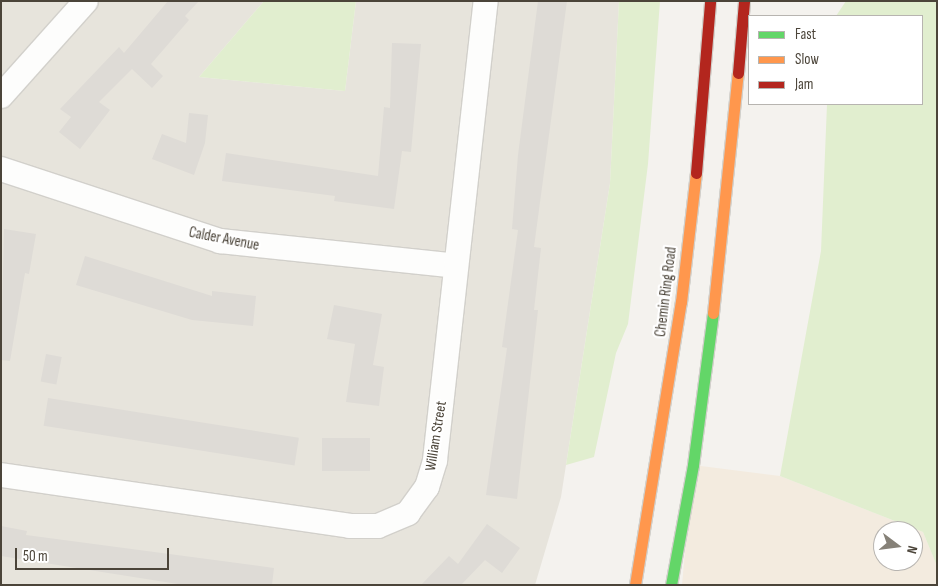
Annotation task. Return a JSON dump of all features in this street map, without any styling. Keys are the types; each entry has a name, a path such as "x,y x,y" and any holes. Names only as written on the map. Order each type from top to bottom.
{"highway":[{"name":"Chemin Ring Road","path":"635,585 681,302 698,154 710,1"},
{"path":"682,585 693,465 724,234 744,1"},
{"path":"633,511 681,302"},
{"path":"671,585 693,465"}],"street":[{"path":"1,96 86,1"},
{"name":"William Street","path":"1,475 350,526 378,526 408,513 427,487 435,460 486,1"},
{"name":"Calder Avenue","path":"1,168 220,241 456,266"}],"shaded area":[{"path":"1,1 264,1 199,77 345,91 356,1 619,1 610,183 561,497 535,585 1,585"},
{"path":"693,465 780,476 895,521 873,521 873,571 923,571 923,532 937,566 937,585 682,585"}],"green space":[{"path":"264,1 356,1 345,91 199,77"},
{"path":"619,1 660,1 648,164 628,324 616,353 594,457 566,465 610,183"},
{"path":"846,1 937,1 937,566 923,532 923,521 895,521 780,476 821,251 827,105 923,105 923,15 837,15"}],"building":[{"path":"168,1 199,1 185,16 189,20 151,64 163,76 152,88 132,69 99,102 110,110 80,149 59,132 71,117 60,109 119,47 124,53"},
{"path":"538,1 567,1 534,247 541,248 534,310 538,310 517,499 486,495 507,348 502,347 518,230 512,229 518,155"},
{"path":"392,43 421,44 411,152 402,151 394,209 334,201 335,196 222,181 226,153 378,176 384,107 390,108"},
{"path":"189,113 208,115 205,143 194,175 152,159 162,134 186,143"},
{"path":"4,229 36,234 29,274 25,273 10,361 1,360"},
{"path":"85,256 212,296 212,291 256,296 253,326 192,320 76,285"},
{"path":"334,305 382,314 373,365 384,367 379,406 346,402 355,344 327,339"},
{"path":"46,354 62,357 56,385 41,381"},
{"path":"48,398 299,438 294,465 44,426"},
{"path":"322,438 370,438 370,471 322,471"},
{"path":"487,524 520,548 502,573 485,560 461,585 421,585 449,556 458,564"},
{"path":"1,526 27,531 26,535 274,568 272,585 184,585 1,556"}],"traffic: fast":[{"path":"671,585 693,465 713,313"}],"traffic: slow":[{"path":"713,313 738,73"},
{"path":"635,585 681,302 696,173"}],"traffic: jam":[{"path":"696,173 710,1"},
{"path":"738,73 744,1"}]}
